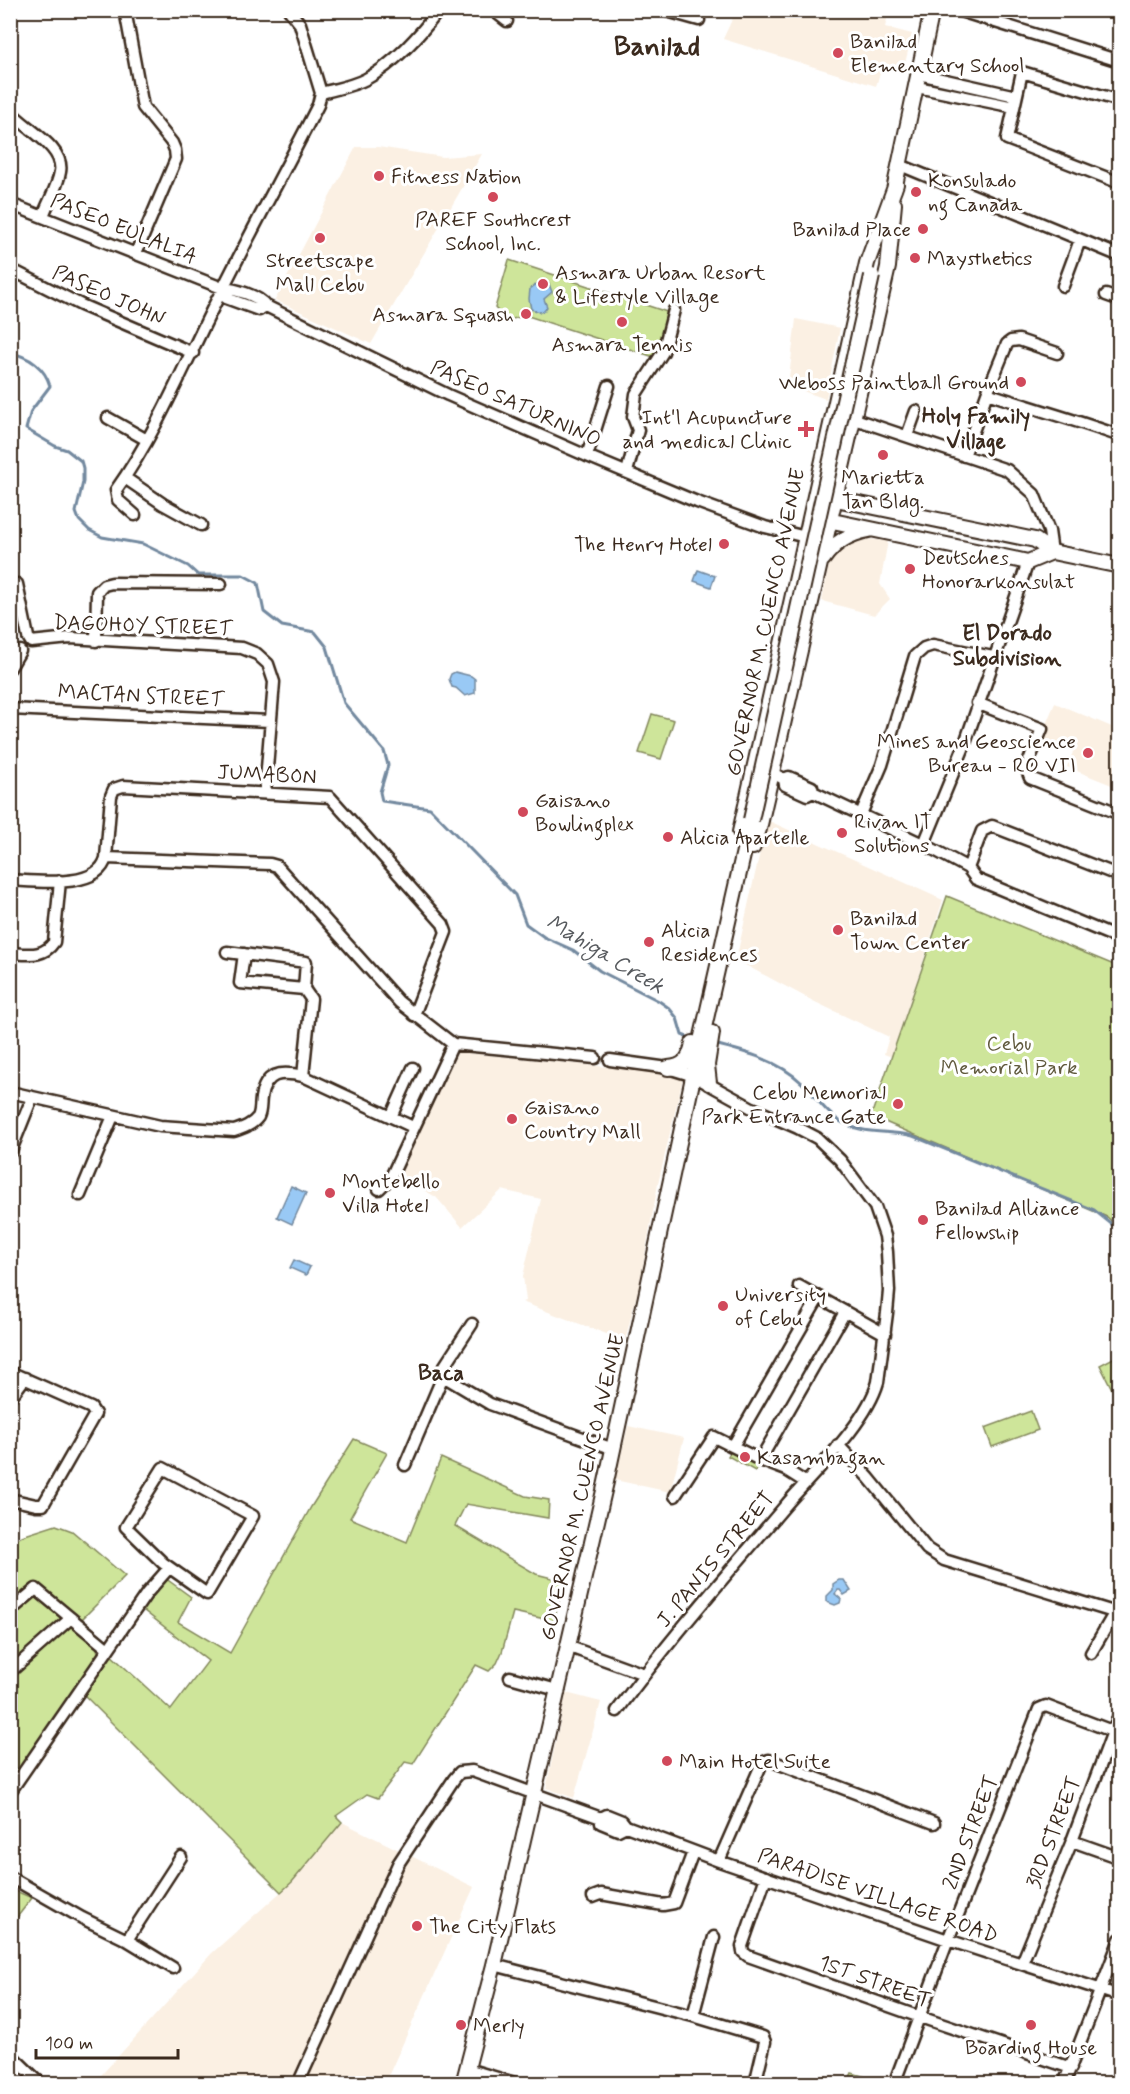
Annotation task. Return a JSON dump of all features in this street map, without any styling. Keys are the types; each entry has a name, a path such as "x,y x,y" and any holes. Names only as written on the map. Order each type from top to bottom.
{"main road":[{"name":"GOVERNOR M. CUENCO AVENUE","path":"464,2084 494,1965 613,1449 707,1014 872,276 896,184 932,10"},
{"name":"GOVERNOR M. CUENCO AVENUE","path":"734,898 740,830 833,411 867,263 896,184"},
{"name":"GOVERNOR M. CUENCO AVENUE","path":"734,898 778,776 795,670 888,267 896,184"},
{"path":"824,451 833,458 844,455"},
{"path":"815,495 1035,540 1052,552 1119,567"},
{"path":"810,517 1028,562 1052,552"},
{"path":"819,565 830,550 842,540 854,534 874,530"},
{"path":"785,634 794,631 803,639"},
{"path":"777,666 795,670"},
{"path":"707,1014 722,953"},
{"path":"668,1068 684,1064 700,1052 707,1065 710,1083"}],"street":[{"path":"125,10 143,107 172,142 176,159 136,253"},
{"path":"135,515 118,500 116,490 147,440 192,353 222,288 313,115 321,93 300,24 289,10"},
{"path":"321,93 366,79 376,72 415,39 439,10"},
{"path":"493,10 507,21"},
{"path":"663,10 699,20"},
{"path":"957,10 1113,59"},
{"path":"1119,101 1022,72 1007,139 1119,183"},
{"path":"918,81 1015,102"},
{"path":"10,111 48,144 60,161 61,171 43,216"},
{"path":"900,165 1119,255"},
{"name":"PASEO EULALIA","path":"10,204 222,288"},
{"path":"1063,286 1080,240"},
{"name":"PASEO JOHN","path":"10,269 81,306 192,353"},
{"name":"PASEO SATURNINO","path":"222,288 262,300 266,306 448,394 587,456 765,527 825,542"},
{"path":"1106,295 1119,300"},
{"path":"627,472 638,430 633,417 636,394 663,352 674,310"},
{"path":"964,456 1007,344 1011,340 1019,340 1057,353"},
{"path":"587,456 609,386"},
{"path":"987,393 1034,409 1065,416 1119,436"},
{"path":"833,411 1007,471 1034,494 1049,531 1052,552"},
{"path":"907,436 916,411"},
{"path":"108,418 147,440"},
{"path":"125,478 163,504 201,525"},
{"path":"924,844 963,749 977,703 1028,562"},
{"path":"96,640 97,592 104,585 112,583 220,584"},
{"name":"DAGOHOY STREET","path":"17,584 31,642 70,638 242,648 257,654 268,664 274,682 265,793"},
{"path":"861,814 882,765 915,656 924,648 933,645 993,657"},
{"path":"10,668 20,651"},
{"path":"977,703 1042,729 1026,768 1030,778 1119,814"},
{"name":"MACTAN STREET","path":"10,709 270,721"},
{"path":"778,776 785,785 807,795 813,792 924,844 968,868 976,879 1119,939"},
{"name":"JUMABON","path":"106,858 111,796 114,789 123,786 330,797 443,924 446,932 414,1015"},
{"path":"968,868 982,831 992,826 1119,876"},
{"path":"10,880 82,879 95,873 105,863 106,858 277,866 399,1002 453,1044 595,1058"},
{"path":"10,953 35,955 50,949 54,942 60,881"},
{"path":"227,952 306,962 304,989 311,1003 303,1076"},
{"path":"244,954 240,983 304,989"},
{"path":"379,1189 391,1177 453,1044"},
{"name":"J. PANIS STREET","path":"610,1060 668,1068 694,1076 752,1108 817,1138 840,1160 874,1207 885,1236 889,1291 885,1334 875,1392 857,1423 644,1674 616,1711"},
{"path":"391,1117 413,1068"},
{"path":"10,1092 160,1126 234,1131 244,1128 258,1117 263,1088 268,1079 285,1072 303,1076 413,1127"},
{"path":"10,1153 32,1098"},
{"path":"80,1195 113,1116"},
{"path":"799,1286 885,1334"},
{"path":"733,1446 819,1297"},
{"path":"760,1460 845,1312"},
{"path":"472,1324 440,1373 490,1404 613,1449"},
{"path":"10,1372 91,1408 95,1414 43,1505 10,1499"},
{"path":"405,1465 444,1376"},
{"path":"10,1398 25,1378"},
{"path":"675,1496 714,1437 786,1470 806,1482"},
{"path":"838,1445 927,1550 944,1560 1117,1613 1091,1653"},
{"path":"163,1468 254,1516 207,1594 169,1568 126,1527 163,1468"},
{"path":"10,1792 147,1593 169,1568"},
{"path":"10,1611 36,1589 108,1648"},
{"path":"10,1672 71,1618"},
{"path":"567,1646 644,1674"},
{"path":"510,1677 557,1690"},
{"name":"2ND STREET","path":"897,2076 1039,1709 1046,1706 1112,1731"},
{"name":"3RD STREET","path":"1022,1963 1072,1842 1119,1713"},
{"path":"719,1862 762,1763 769,1760 934,1823"},
{"name":"PARADISE VILLAGE ROAD","path":"298,2084 398,1864 460,1772 472,1770 601,1818 601,1823 618,1830 626,1826 719,1862 1119,1996"},
{"path":"1072,1842 1119,1858"},
{"path":"593,1897 601,1894 663,1905 674,1903 693,1852"},
{"path":"127,1940 181,1857"},
{"path":"10,1877 82,1918 127,1940 173,1968"},
{"name":"1ST STREET","path":"766,1877 742,1946 743,1952 748,1956 920,2018 1071,2068"},
{"path":"693,2016 714,1937"},
{"path":"1064,2084 1119,1939"},
{"path":"494,1965 693,2016 763,2037 765,2042 755,2084"},
{"path":"10,2054 41,2084"},
{"path":"467,2069 519,2084"}],"shaded area":[{"name":"Banilad Elementary School","path":"736,11 889,11 885,27 912,34 903,72 882,67 876,86 723,39"},
{"path":"356,147 378,147 443,157 482,154 371,344 275,300"},
{"path":"796,319 840,328 826,399 788,386"},
{"path":"856,538 888,541 880,584 890,599 874,615 822,601 830,558"},
{"path":"1055,703 1119,730 1119,788 1067,767 1073,752 1040,738"},
{"name":"Banilad Town Center","path":"767,820 943,900 892,1057 884,1054 889,1037 813,1001 736,960"},
{"path":"458,1052 667,1073 683,1078 658,1184 640,1282 625,1341 522,1302 526,1301 523,1276 541,1199 502,1190 462,1227 436,1197 397,1175"},
{"path":"628,1426 684,1438 670,1492 615,1480"},
{"path":"566,1693 601,1702 574,1798 546,1788"},
{"path":"342,1822 474,1887 385,2083 93,2084 212,1953 292,1882"}],"green space":[{"name":"Asmara Urban Resort & Lifestyle Village","path":"509,260 670,313 654,357 525,315 507,321 495,308"},
{"path":"652,714 674,720 661,759 639,753"},
{"name":"Cebu Memorial Park","path":"947,896 1119,967 1119,1228 1107,1217 871,1116"},
{"path":"1120,1355 1119,1403 1100,1365"},
{"path":"1031,1411 1038,1430 992,1447 985,1428"},
{"path":"354,1439 387,1453 350,1518 407,1542 441,1458 525,1496 549,1500 548,1518 466,1504 455,1526 536,1574 564,1581 554,1621 513,1612 497,1663 489,1671 476,1665 413,1764 405,1762 378,1798 367,1794 336,1816 342,1822 281,1892 84,1695 110,1654 171,1710 208,1661 143,1610 165,1578 191,1597 178,1622 230,1653 311,1507"},
{"name":"Kasambagan","path":"736,1443 763,1458 755,1471 728,1456"},
{"path":"56,1525 72,1531 125,1576 75,1626 96,1645 99,1656 11,1784 11,1543 22,1536"},
{"path":"11,1889 32,1898 11,1925"},
{"path":"852,2073 887,2083 847,2083"}],"water":[{"path":"538,283 549,284 552,292 544,299 547,307 540,312 531,309 529,299 530,289"},
{"path":"698,570 715,576 711,587 694,581"},
{"path":"455,672 475,679 475,693 465,696 452,687 449,679"},
{"path":"291,1186 306,1193 292,1224 277,1217"},
{"path":"294,1260 310,1267 306,1275 290,1268"},
{"path":"844,1580 851,1591 844,1595 838,1590 835,1594 841,1599 840,1603 835,1605 827,1602 827,1596 833,1590 833,1584"}],"waterway":[{"name":"Mahiga Creek","path":"10,353 30,360 40,368 48,380 50,386 31,411 26,429 55,446 67,450 81,461 83,482 76,512 79,520 89,530 102,537 143,544 188,566 198,575 243,575 258,583 264,612 282,626 315,632 327,647 344,703 384,751 388,765 380,792 382,801 430,808 515,895 526,924 544,937 573,950 600,971 659,1001 677,1018 682,1035 690,1038"},
{"name":"Mahiga Creek","path":"714,1044 750,1054 783,1068 802,1083 832,1116 845,1124 862,1130 913,1136 1094,1210 1114,1226"}],"place":[{"name":"Banilad Elementary School","path":"838,53"},
{"name":"Fitness Nation","path":"379,176"},
{"name":"Konsulado ng Canada","path":"916,192"},
{"name":"PAREF Southcrest School, Inc.","path":"493,197"},
{"name":"Banilad Place","path":"923,229"},
{"name":"Streetscape Mall Cebu","path":"320,238"},
{"name":"Maysthetics","path":"915,258"},
{"name":"Asmara Urban Resort & Lifestyle Village","path":"543,284"},
{"name":"Asmara Squash","path":"526,314"},
{"name":"Asmara Tennis","path":"622,322"},
{"name":"Weboss Paintball Ground","path":"1021,382"},
{"name":"Int'l Acupuncture and medical Clinic","path":"806,429"},
{"name":"Marietta Tan Bldg.","path":"883,455"},
{"name":"The Henry Hotel","path":"724,544"},
{"name":"Deutsches Honorarkonsulat","path":"910,569"},
{"name":"Mines and Geoscience Bureau - RO VII","path":"1088,753"},
{"name":"Gaisano Bowlingplex","path":"523,812"},
{"name":"Rivan IT Solutions","path":"842,833"},
{"name":"Alicia Apartelle","path":"668,837"},
{"name":"Banilad Town Center","path":"838,930"},
{"name":"Alicia Residences","path":"649,942"},
{"name":"Cebu Memorial Park Entrance Gate","path":"898,1104"},
{"name":"Gaisano Country Mall","path":"512,1119"},
{"name":"Montebello Villa Hotel","path":"330,1193"},
{"name":"Banilad Alliance Fellowship","path":"923,1220"},
{"name":"University of Cebu","path":"723,1306"},
{"name":"Kasambagan","path":"745,1457"},
{"name":"Main Hotel Suite","path":"667,1761"},
{"name":"The City Flats","path":"417,1926"},
{"name":"Merly","path":"461,2025"},
{"name":"Boarding House","path":"1031,2025"}],"district":[{"name":"Banilad","path":"657,46"},
{"name":"Holy Family Village","path":"976,428"},
{"name":"El Dorado Subdivision","path":"1007,644"},
{"name":"Baca","path":"441,1372"}]}
